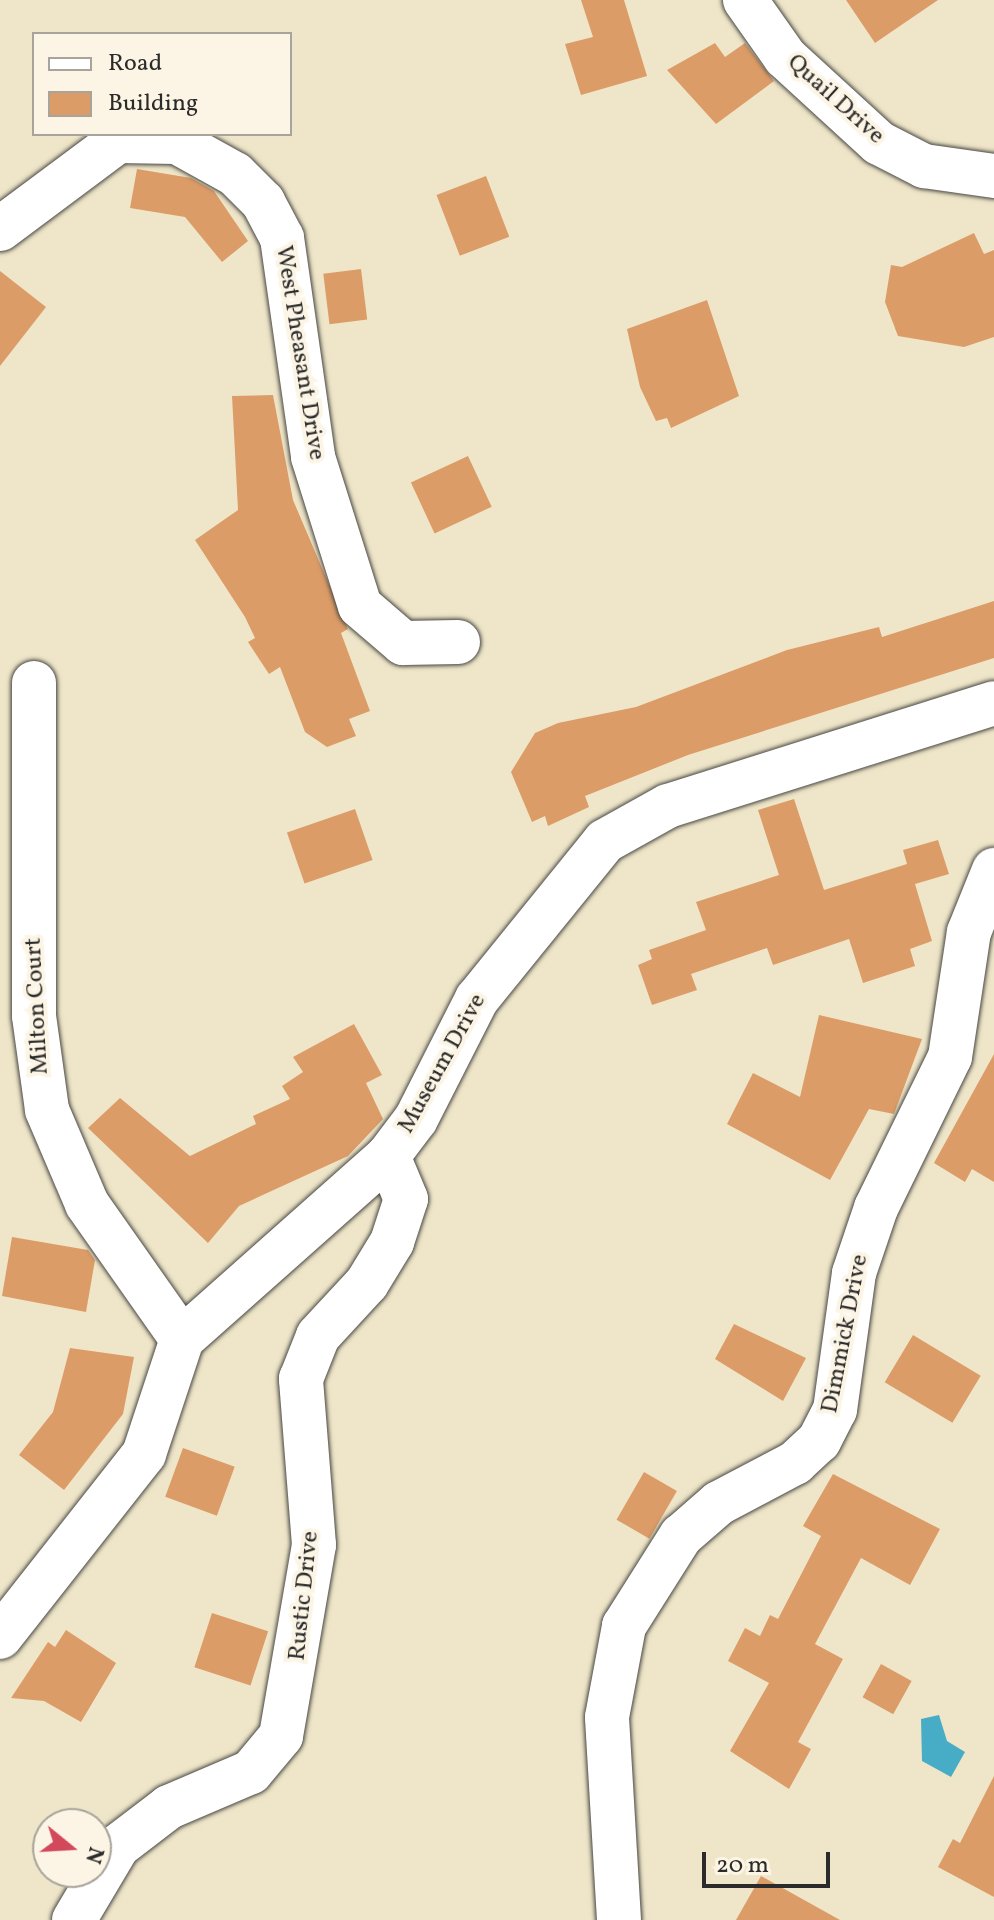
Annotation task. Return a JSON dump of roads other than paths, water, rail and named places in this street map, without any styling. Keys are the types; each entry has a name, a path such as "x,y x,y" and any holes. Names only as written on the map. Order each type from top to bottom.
{"street":[{"name":"Quail Drive","path":"745,0 785,57 879,143 924,166 994,176"},
{"name":"West Pheasant Drive","path":"0,229 118,141 177,142 235,174 263,202 282,238 313,457 360,606 403,643 458,642"},
{"name":"Milton Court","path":"34,683 34,1016 47,1110 87,1204 182,1339"},
{"name":"Museum Drive","path":"182,1339 388,1156 416,1119 477,999 605,841 668,806 994,703"},
{"name":"Dimmick Drive","path":"619,1920 607,1717 624,1626 681,1536 719,1503 795,1463 819,1441 835,1410 854,1273 876,1208 950,1057 969,932 994,870"},
{"name":"Rustic Drive","path":"74,1920 118,1846 169,1807 251,1772 281,1736 314,1545 301,1379 318,1336 367,1283 392,1242 406,1199 388,1156"},
{"path":"0,1637 144,1454 182,1339"}],"water":[{"path":"939,1715 947,1741 965,1752 951,1777 922,1761 921,1719"}]}
